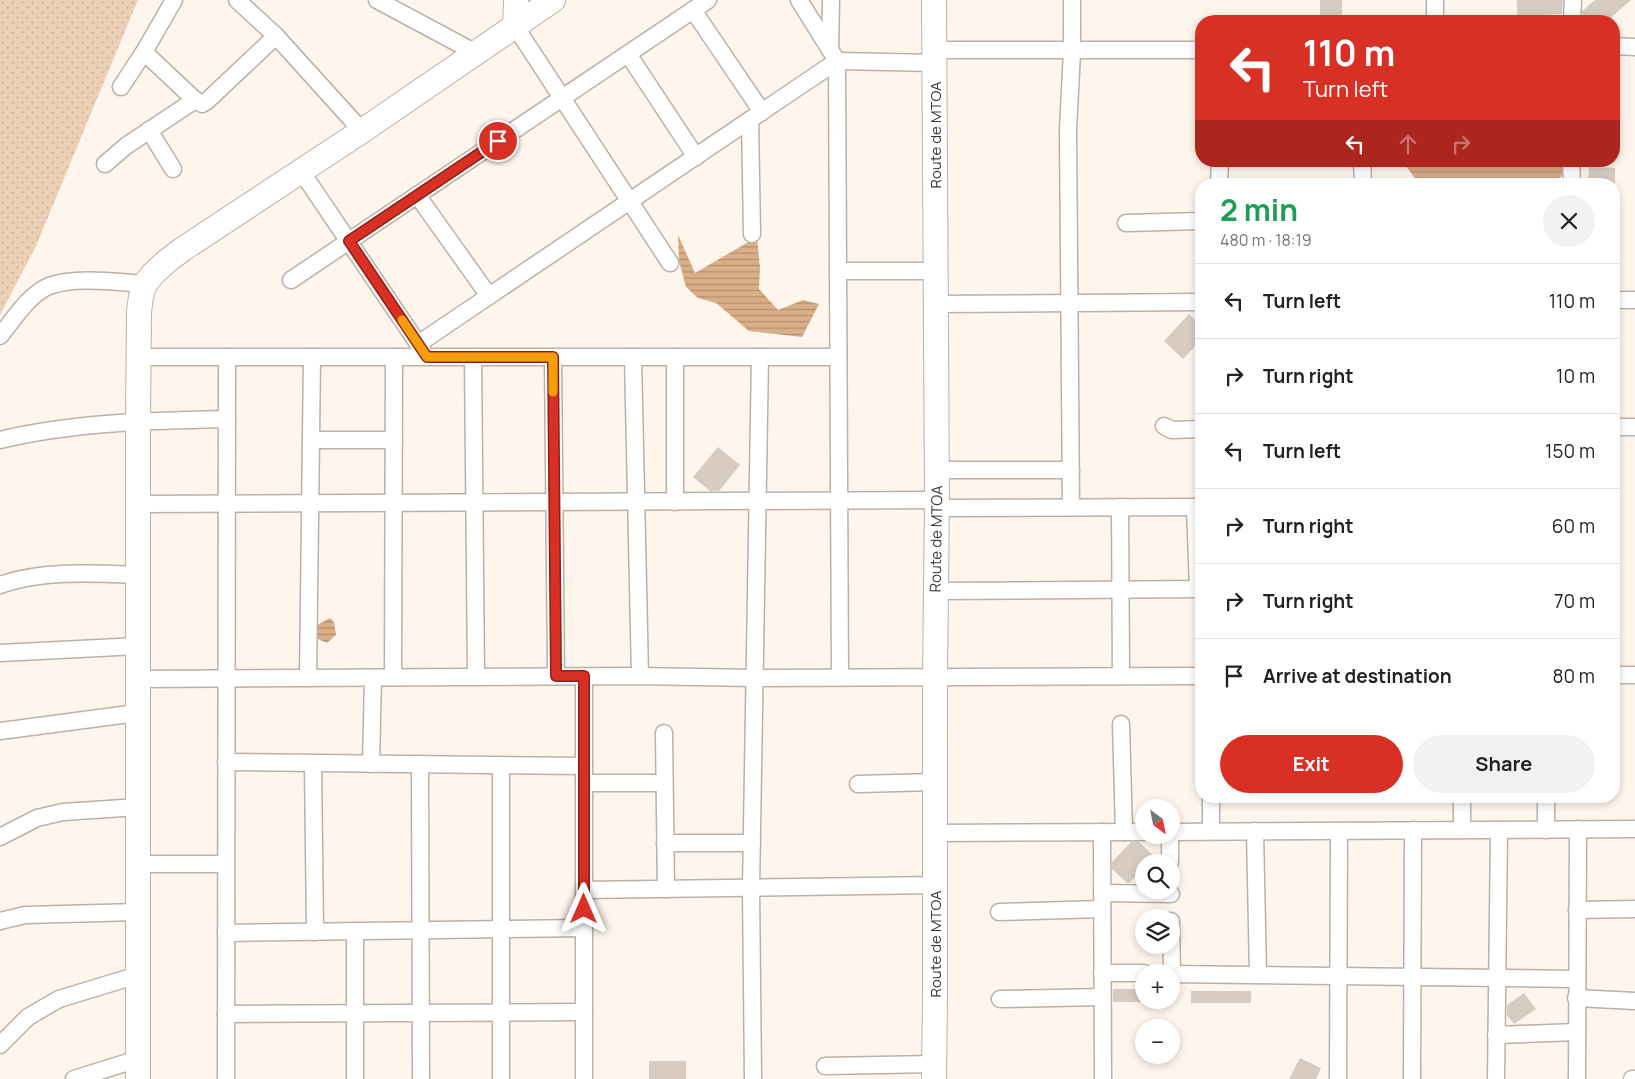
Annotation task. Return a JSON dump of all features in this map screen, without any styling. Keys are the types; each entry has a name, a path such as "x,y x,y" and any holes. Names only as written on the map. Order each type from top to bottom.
{"street":[{"path":"120,87 144,52 174,0"},
{"path":"237,0 276,36 362,131"},
{"path":"377,0 476,53"},
{"path":"516,0 516,26 670,263"},
{"path":"74,1079 138,1069 138,421 139,312 145,284 167,261 554,0"},
{"path":"291,280 708,0"},
{"path":"798,0 834,56"},
{"path":"831,0 834,56 838,271 840,677"},
{"name":"Route de MTOA","path":"934,0 937,304 934,1071"},
{"path":"1071,507 1068,130 1072,51 1072,0"},
{"path":"1435,0 1435,15"},
{"path":"1572,0 1572,15"},
{"path":"693,10 756,116 752,234"},
{"path":"144,52 194,100 202,104 207,102 276,36"},
{"path":"1620,46 1635,47"},
{"path":"423,350 489,296 756,116 834,56 935,56 1072,51 1195,50"},
{"path":"628,54 696,156"},
{"path":"105,164 115,154 194,100"},
{"path":"149,130 173,169"},
{"path":"301,171 423,350"},
{"path":"417,195 489,296"},
{"path":"1126,223 1195,221"},
{"path":"838,271 936,270"},
{"path":"0,336 31,299 48,287 70,282 145,284"},
{"path":"1620,300 1635,300"},
{"path":"937,304 1195,302"},
{"path":"139,357 394,357 423,350 473,357 838,357"},
{"path":"226,1079 227,357"},
{"path":"308,678 312,357"},
{"path":"393,677 394,357"},
{"path":"473,357 476,677"},
{"path":"553,357 556,676"},
{"path":"633,357 640,676"},
{"path":"675,357 675,502"},
{"path":"753,1079 751,888 760,357"},
{"path":"0,440 34,432 138,421 227,419"},
{"path":"1164,426 1172,430 1195,429"},
{"path":"1620,427 1635,427"},
{"path":"311,440 394,440"},
{"path":"937,470 1071,470"},
{"path":"138,504 839,501 1071,507 1195,507"},
{"path":"1120,507 1121,676"},
{"path":"0,585 54,575 92,573 138,575"},
{"path":"936,590 1195,589"},
{"path":"0,653 138,646"},
{"path":"1620,675 1635,675"},
{"path":"138,679 556,676 754,678 1195,676"},
{"path":"584,676 584,1079"},
{"path":"371,764 372,678"},
{"path":"0,731 137,713"},
{"path":"1122,724 1124,832"},
{"path":"664,733 666,889"},
{"path":"226,762 584,766"},
{"path":"313,763 315,932"},
{"path":"420,764 421,1079"},
{"path":"501,765 502,1079"},
{"path":"858,784 935,782"},
{"path":"584,783 664,783"},
{"path":"1211,803 1211,832"},
{"path":"1462,803 1462,830"},
{"path":"1546,803 1546,830"},
{"path":"0,836 37,818 63,812 138,807"},
{"path":"1577,1079 1578,829"},
{"path":"1180,833 1635,829"},
{"path":"1412,1079 1413,830"},
{"path":"1496,1079 1499,830"},
{"path":"1255,831 1258,975"},
{"path":"1338,1079 1339,831"},
{"path":"1102,832 1103,1079"},
{"path":"935,833 1135,832"},
{"path":"665,843 752,843"},
{"path":"138,864 226,864"},
{"path":"584,890 935,885"},
{"path":"999,912 1135,897"},
{"path":"1577,910 1635,909"},
{"path":"0,921 25,915 138,912"},
{"path":"226,933 584,928"},
{"path":"355,1079 356,931"},
{"path":"1102,973 1135,973"},
{"path":"1180,974 1577,978"},
{"path":"0,1045 28,1017 58,999 138,975"},
{"path":"1000,998 1102,998"},
{"path":"1576,998 1635,1001"},
{"path":"226,1014 584,1012"},
{"path":"1496,1035 1576,1032"},
{"path":"825,1066 934,1071"}],"shaded area":[{"path":"0,0 138,0 36,246 0,315"},
{"path":"1407,167 1562,167 1560,178 1415,178"},
{"path":"678,235 695,273 757,237 760,268 759,289 778,310 803,300 819,304 802,337 749,331 716,303 698,298 686,287 679,261"},
{"path":"330,618 334,622 336,635 327,643 318,639 315,626"}],"building":[{"path":"1320,0 1342,0 1342,15 1320,15"},
{"path":"1517,0 1563,0 1562,14 1517,15"},
{"path":"1595,0 1631,0 1614,15 1584,15 1582,11"},
{"path":"1589,167 1615,168 1615,178 1588,178"},
{"path":"1189,314 1195,320 1195,346 1183,359 1164,341"},
{"path":"718,447 740,465 719,491 710,491 693,477"},
{"path":"1131,842 1141,844 1152,854 1135,854 1135,877 1129,883 1112,869 1112,862"},
{"path":"1113,989 1135,989 1135,1002 1113,1002"},
{"path":"1191,991 1251,991 1251,1003 1191,1003"},
{"path":"1524,993 1536,1009 1514,1024 1507,1015 1507,1005"},
{"path":"1300,1058 1321,1068 1316,1079 1289,1079"},
{"path":"649,1061 686,1061 686,1079 649,1079"}],"slow traffic":[{"path":"402,320 427,357 553,357 553,392"}],"route":[{"path":"498,141 349,241 427,357 553,357 556,676 584,676 584,909"}]}
